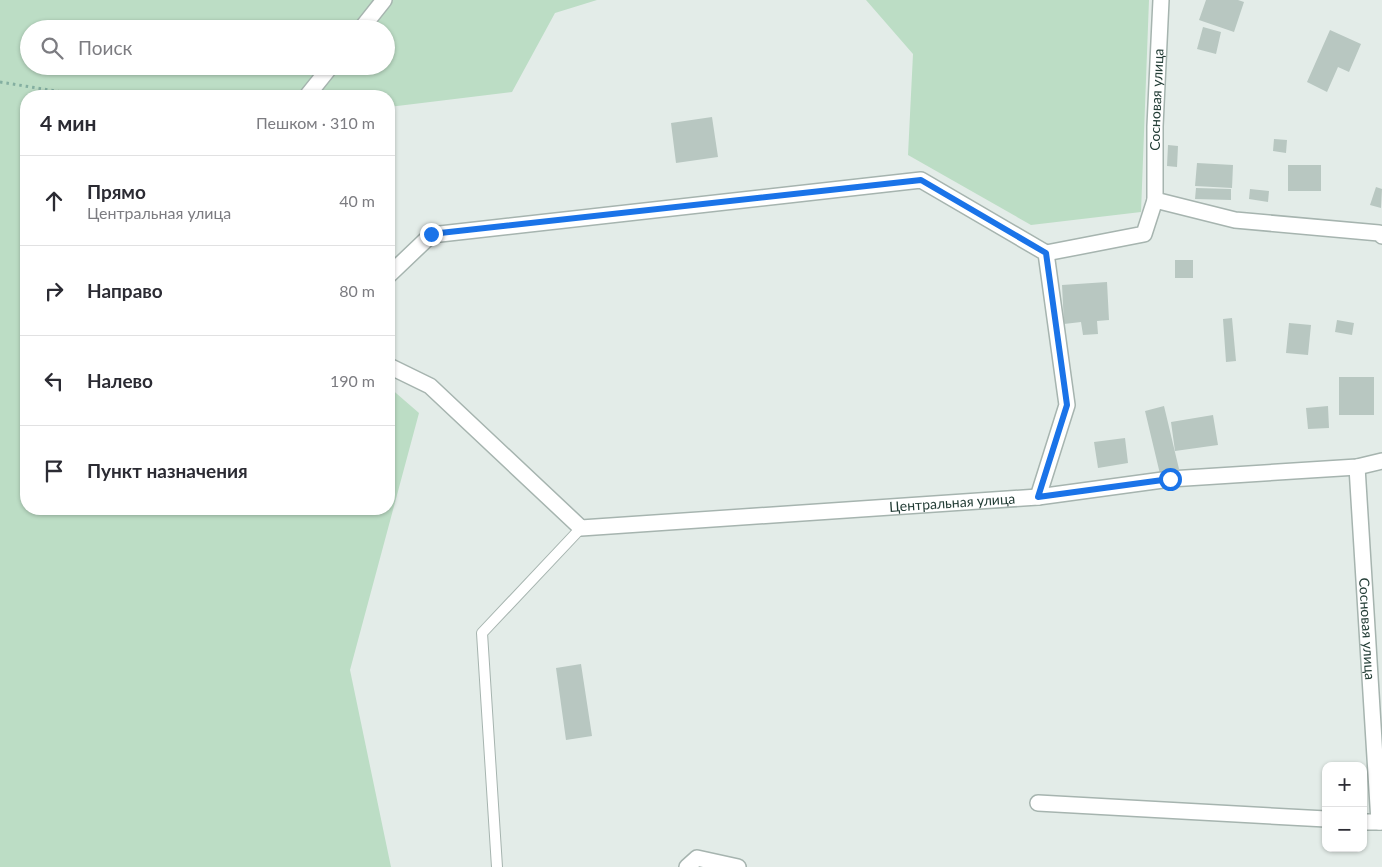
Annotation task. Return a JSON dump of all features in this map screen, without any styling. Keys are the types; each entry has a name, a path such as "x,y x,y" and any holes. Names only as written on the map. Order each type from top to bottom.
{"street":[{"path":"368,20 384,0"},
{"name":"Сосновая улица","path":"1046,253 1144,234 1155,200 1155,126 1161,0"},
{"path":"312,90 324,75"},
{"path":"395,270 431,234 921,180 1046,253 1067,405 1038,497"},
{"path":"1155,200 1235,220 1379,234 1382,236"},
{"path":"395,369 430,386 581,528"},
{"name":"Центральная улица","path":"581,528 1038,497 1170,479 1357,467 1382,461"},
{"name":"Сосновая улица","path":"1357,467 1376,714 1375,822"},
{"path":"1038,802 1322,819"},
{"path":"687,867 697,858 738,867"}],"lane":[{"path":"497,867 482,633 581,528"}],"path":[{"path":"0,82 49,90"}],"green space":[{"path":"0,0 597,0 555,13 512,92 395,106 395,90 20,90 20,515 392,515 350,670 391,867 0,867"},
{"path":"866,0 1149,0 1141,212 1031,225 908,155 913,54"},
{"path":"395,392 419,413 395,502"}],"building":[{"path":"1206,0 1238,0 1244,2 1234,32 1199,20"},
{"path":"1203,27 1221,32 1216,54 1197,49"},
{"path":"1330,30 1361,44 1349,72 1338,67 1327,92 1307,82"},
{"path":"712,117 718,157 676,163 671,123"},
{"path":"1274,139 1287,140 1286,153 1273,151"},
{"path":"1168,145 1178,146 1177,167 1167,166"},
{"path":"1197,163 1233,165 1232,188 1195,186"},
{"path":"1288,165 1321,165 1321,191 1288,191"},
{"path":"1376,187 1382,189 1381,208 1370,205"},
{"path":"1196,188 1231,189 1231,200 1195,199"},
{"path":"1250,189 1269,191 1268,202 1249,199"},
{"path":"1175,260 1193,260 1193,278 1175,278"},
{"path":"1107,282 1109,320 1097,321 1098,334 1083,335 1081,322 1064,324 1062,285"},
{"path":"1232,318 1236,361 1226,362 1223,319"},
{"path":"1337,320 1354,323 1352,335 1335,332"},
{"path":"1289,323 1311,325 1308,355 1286,353"},
{"path":"1339,377 1374,377 1374,415 1339,415"},
{"path":"1164,406 1179,469 1160,474 1145,411"},
{"path":"1328,406 1329,428 1308,429 1306,408"},
{"path":"1213,415 1218,445 1175,451 1171,422"},
{"path":"1125,438 1128,463 1098,468 1094,442"},
{"path":"581,664 592,736 566,740 556,668"}],"route":[{"path":"431,234 921,180 1046,253 1067,405 1038,497 1170,479"}]}
